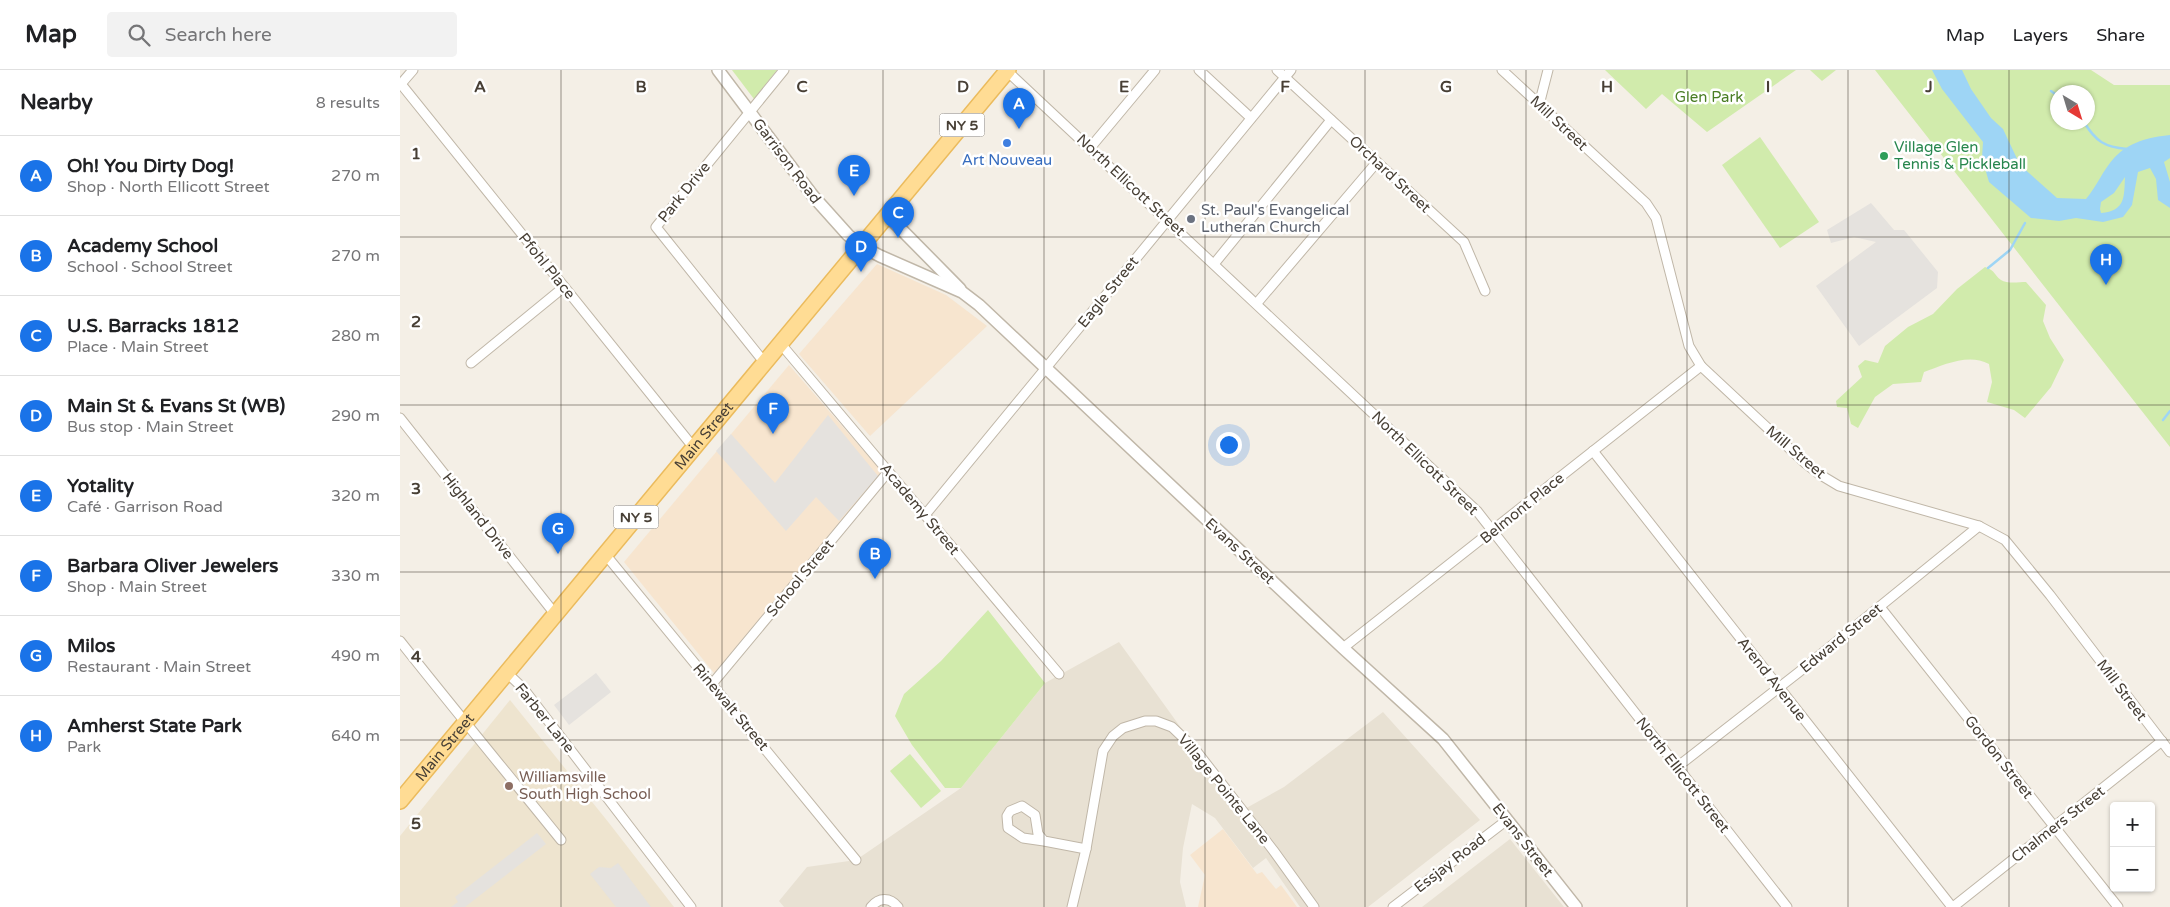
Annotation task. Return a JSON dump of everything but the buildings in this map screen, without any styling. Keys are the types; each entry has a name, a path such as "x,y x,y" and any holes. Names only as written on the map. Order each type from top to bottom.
{"main road":[{"name":"Main Street","path":"400,802 1007,70"}],"street":[{"path":"400,85 413,70"},
{"name":"Garrison Road","path":"718,70 813,196 861,246"},
{"name":"Park Drive","path":"764,362 656,227 784,70"},
{"name":"North Ellicott Street","path":"1007,70 1477,511 1787,907"},
{"path":"1090,148 1156,70"},
{"path":"1199,70 1251,118"},
{"name":"Orchard Street","path":"1277,70 1288,74 1332,120 1464,242 1485,291"},
{"name":"Mill Street","path":"1502,70 1646,203 1656,218 1689,346 1701,366 1805,463 1839,486 1979,526 2005,540 2050,595 2170,752"},
{"path":"1539,105 1548,70"},
{"name":"Eagle Street","path":"925,515 1288,74"},
{"name":"Pfohl Place","path":"400,85 694,448"},
{"path":"1214,264 1332,120"},
{"path":"1257,303 1377,162"},
{"path":"887,215 962,292"},
{"name":"Evans Street","path":"861,246 962,292 1046,368 1343,648 1443,739 1576,907"},
{"path":"471,363 564,287"},
{"name":"Academy Street","path":"780,343 1059,674"},
{"name":"Belmont Place","path":"1343,648 1701,366"},
{"name":"Highland Drive","path":"400,418 555,614"},
{"name":"Arend Avenue","path":"1593,451 1952,907"},
{"name":"School Street","path":"712,684 888,472"},
{"name":"Edward Street","path":"1677,767 1779,688 1979,526"},
{"name":"Rinewalt Street","path":"605,554 856,860"},
{"name":"Gordon Street","path":"1880,606 2118,907"},
{"path":"400,642 561,840"},
{"name":"Farber Lane","path":"506,672 523,688 692,907"},
{"name":"Village Pointe Lane","path":"1072,907 1086,849 1100,766 1107,743 1114,734 1128,725 1145,721 1156,721 1172,727 1194,748 1313,904 1322,907"},
{"name":"Chalmers Street","path":"1952,907 2162,742"},
{"path":"1044,841 1038,834 1035,815 1022,806 1010,810 1007,816 1008,828 1023,838 1086,849"},
{"name":"Essjay Road","path":"1393,907 1507,820"},
{"path":"871,907 878,900 884,899 890,900 898,907"}],"shaded area":[{"path":"1871,203 1894,230 1904,230 1938,272 1937,288 1859,346 1816,286 1876,242 1854,237 1831,243 1827,230"},
{"path":"877,264 946,295 987,326 870,436 799,354"},
{"path":"789,365 883,473 714,673 624,562"},
{"path":"828,415 878,476 839,521 816,497 786,531 716,451 731,434 775,483"},
{"path":"1119,642 1241,811 1284,787 1383,712 1480,820 1368,907 1300,907 1266,858 1253,868 1215,818 1192,804 1183,848 1180,882 1186,907 784,907 779,901 807,867 856,860 961,788 1045,683"},
{"path":"596,673 611,692 569,725 554,705"},
{"name":"Williamsville South High School","path":"510,700 674,907 400,907 400,836"},
{"path":"1223,829 1257,874 1262,872 1276,889 1281,885 1297,907 1198,907 1205,875 1190,855"},
{"path":"537,833 546,844 465,907 451,907 458,902 455,897"},
{"path":"1510,839 1564,907 1422,907"},
{"path":"618,863 651,907 616,907 590,874 599,867 611,868"}],"green space":[{"path":"732,70 777,70 754,99"},
{"name":"Glen Park","path":"1605,70 1796,70 1707,132 1662,94 1646,109"},
{"path":"1810,70 1836,70 1822,81"},
{"path":"1875,70 2091,70 2114,85 2170,85 2170,447"},
{"path":"1760,137 1819,222 1780,248 1722,165"},
{"path":"1985,267 2004,281 2026,282 2046,305 2043,321 2050,338 2064,360 2051,387 2025,418 2014,410 1987,402 1992,382 1989,364 1981,361 1964,360 1948,363 1924,372 1921,382 1893,384 1875,397 1858,428 1851,424 1847,408 1837,407 1836,401 1862,377 1858,366 1865,360 1878,363 1885,346 1908,327 1933,314 1957,289"},
{"path":"988,610 1045,683 961,788 945,788 912,745 895,716 904,694 941,661"},
{"path":"910,754 941,791 921,808 890,771"}],"water":[{"path":"1932,70 1962,70 1971,89 1991,118 2003,129 2020,165 2057,198 2086,199 2110,163 2120,152 2140,141 2170,135 2170,158 2164,162 2170,182 2170,208 2158,200 2156,179 2150,168 2138,172 2132,205 2123,217 2103,222 2076,218 2059,221 2031,218 1989,182 1982,158 1983,142 1942,89","holes":["2125,177 2124,196 2119,206 2109,212 2101,213 2101,202 2114,193"]}],"waterway":[{"path":"2090,130 2097,139 2107,145 2127,149"},
{"path":"1988,268 2010,250 2025,223"},
{"path":"2163,420 2170,411"}],"place":[{"name":"Oh! You Dirty Dog!","path":"1019,129"},
{"name":"Art Nouveau","path":"1007,143"},
{"name":"Village Glen Tennis & Pickleball","path":"1884,156"},
{"name":"Yotality","path":"854,196"},
{"name":"St. Paul's Evangelical Lutheran Church","path":"1191,219"},
{"name":"U.S. Barracks 1812","path":"898,238"},
{"name":"Main St & Evans St (WB)","path":"861,272"},
{"name":"Amherst State Park","path":"2106,285"},
{"name":"Barbara Oliver Jewelers","path":"773,434"},
{"name":"Milos","path":"558,554"},
{"name":"Academy School","path":"875,579"},
{"name":"Williamsville South High School","path":"509,786"}]}
